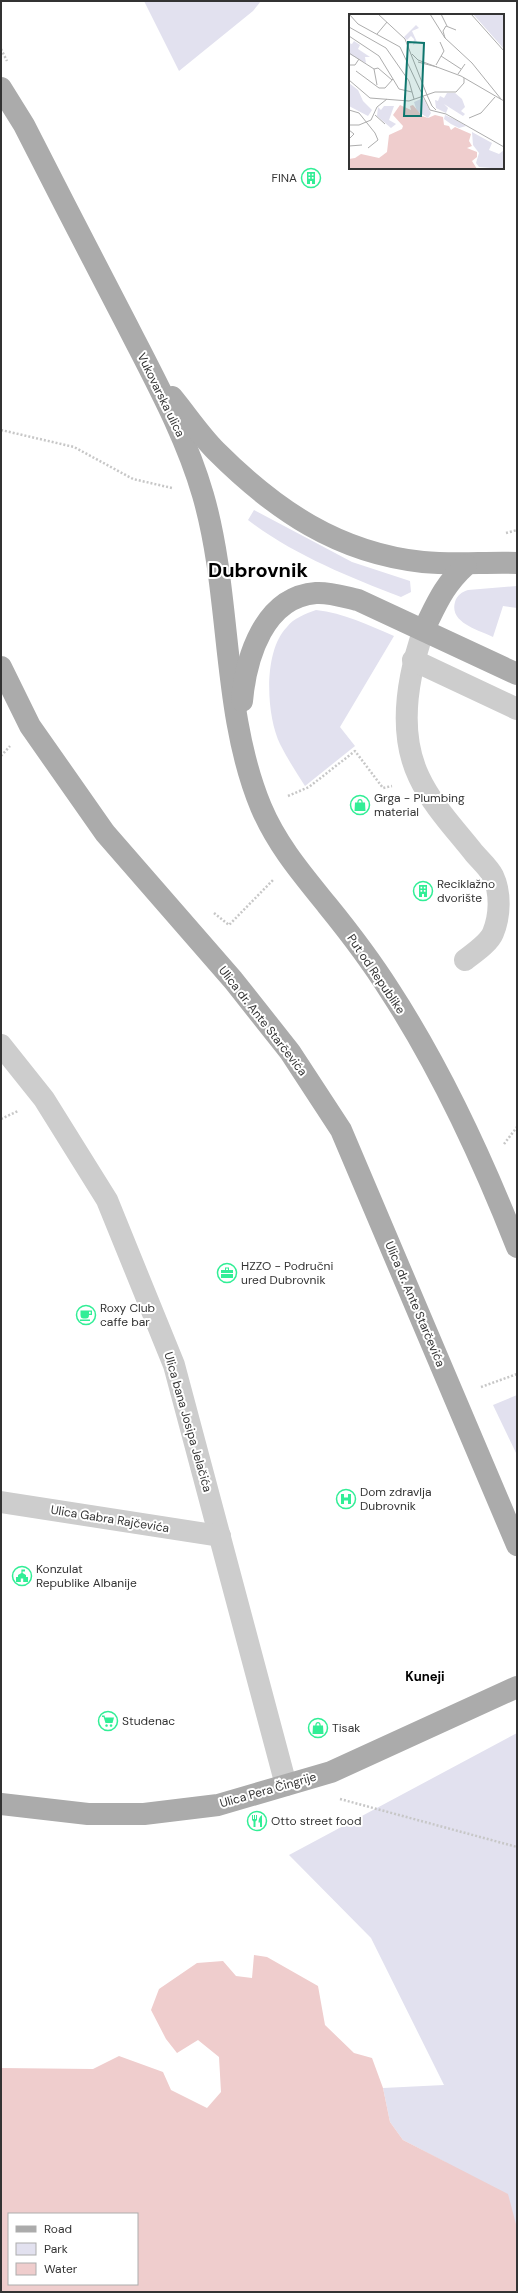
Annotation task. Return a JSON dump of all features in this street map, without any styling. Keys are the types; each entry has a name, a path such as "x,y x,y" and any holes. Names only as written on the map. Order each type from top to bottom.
{"main road":[{"name":"Vukovarska ulica","path":"1,88 24,125 150,369 188,451 203,496 214,540 240,730"},
{"path":"150,369 215,450 254,487 289,515 335,539 384,556 423,562 466,565 517,563"},
{"path":"424,629 442,592 451,578 466,565"},
{"path":"240,730 243,688 253,651 263,627 276,610 296,597 316,593 338,594 358,600 424,629 517,674"},
{"name":"Ulica dr. Ante Starčevića","path":"1,667 30,726 105,833 233,980 286,1046 341,1130 517,1545"},
{"name":"Put od Republike","path":"240,730 250,775 261,807 286,854 334,914 390,990 454,1102 486,1169 517,1247"},
{"name":"Ulica Pera Čingrije","path":"1,1804 88,1814 144,1814 218,1804 331,1772 517,1687"}],"street":[{"path":"424,629 413,660 407,728 412,759 419,777 440,810 494,876 500,905 493,934 465,960"},
{"path":"413,660 517,709"},
{"name":"Ulica bana Josipa Jelačića","path":"1,1045 44,1100 107,1200 174,1365 286,1785"},
{"name":"Ulica Gabra Rajčevića","path":"1,1502 220,1536"}],"path":[{"path":"1,49 8,62"},
{"path":"1,430 74,447 134,479 203,496"},
{"path":"498,535 517,530"},
{"path":"284,798 309,787 355,751 383,788 419,777"},
{"path":"213,912 229,925 279,875 286,854"},
{"path":"454,1398 517,1374"},
{"path":"332,1798 517,1846"}],"green space":[{"path":"144,1 261,1 253,11 179,71"},
{"path":"254,510 352,562 410,581 411,592 401,597 341,573 302,554 248,520"},
{"path":"517,586 517,608 503,606 493,637 466,625 456,615 454,609 455,602 458,596 468,590"},
{"path":"316,610 346,617 394,636 340,727 355,746 305,786 280,744 275,732 269,684 274,651 279,638 293,621"},
{"path":"517,1395 517,1455 493,1405"},
{"path":"517,1733 517,2228 445,2162 403,2140 390,2122 383,2088 444,2085 371,1938 289,1855"}],"water":[{"path":"254,1955 267,1957 318,1986 325,2025 354,2053 372,2058 383,2088 390,2122 403,2140 508,2194 517,2228 517,2292 1,2292 1,2068 93,2069 119,2056 163,2072 171,2090 207,2108 221,2092 219,2057 198,2040 177,2053 166,2039 151,2010 159,1989 197,1963 223,1961 236,1976 252,1978"}],"place":[{"name":"FINA","path":"311,178"},
{"name":"Grga - Plumbing material","path":"360,805"},
{"name":"Reciklažno dvorište","path":"423,891"},
{"name":"HZZO - Područni ured Dubrovnik","path":"227,1273"},
{"name":"Roxy Club caffe bar","path":"86,1315"},
{"name":"Dom zdravlja Dubrovnik","path":"346,1499"},
{"name":"Konzulat Republike Albanije","path":"22,1576"},
{"name":"Studenac","path":"108,1721"},
{"name":"Tisak","path":"318,1728"},
{"name":"Otto street food","path":"257,1821"}],"district":[{"name":"Dubrovnik","path":"258,570"},
{"name":"Kuneji","path":"425,1676"}]}
